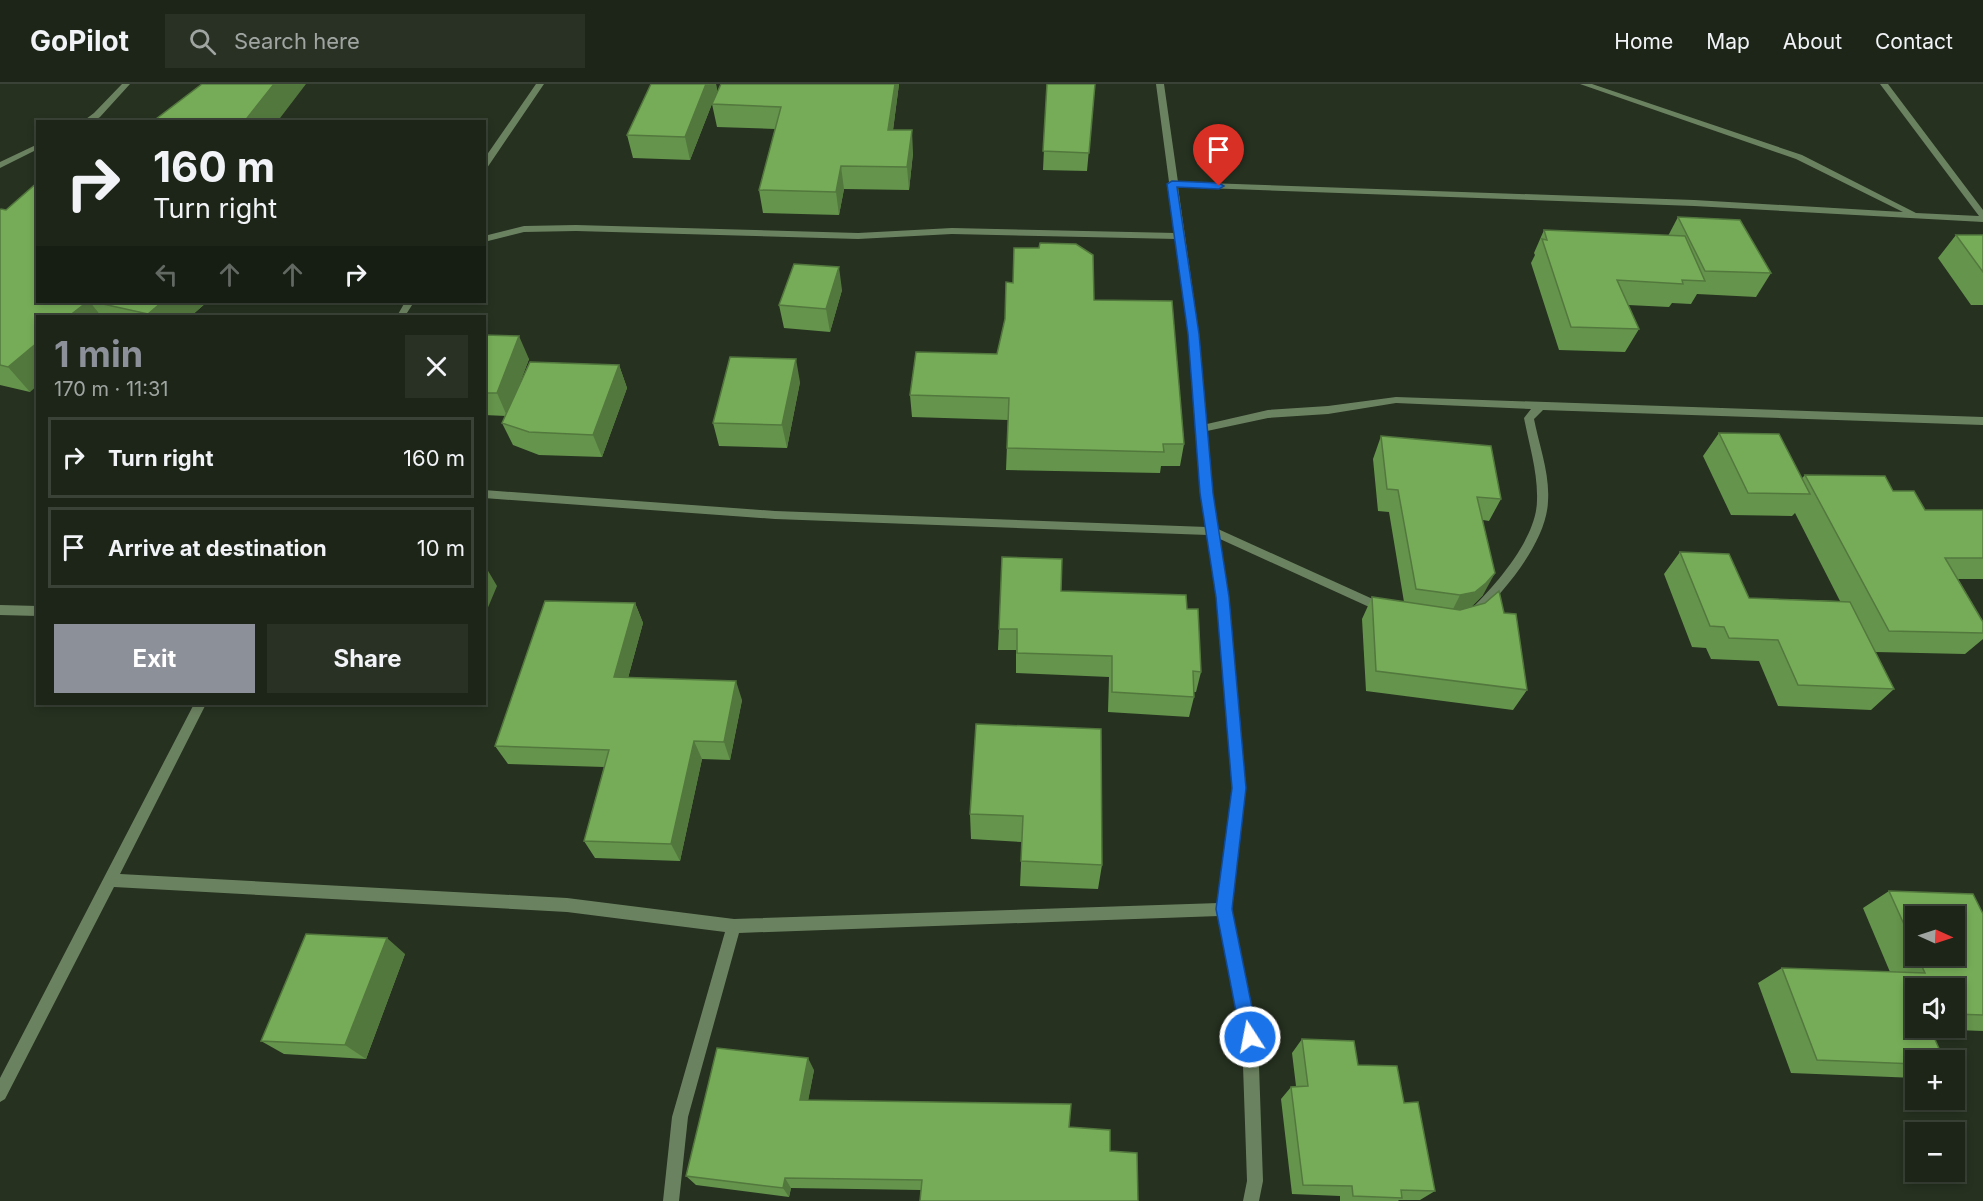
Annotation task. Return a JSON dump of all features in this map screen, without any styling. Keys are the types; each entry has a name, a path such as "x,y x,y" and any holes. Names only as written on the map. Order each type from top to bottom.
{"street":[{"path":"89,120 98,115 126,84"},
{"path":"486,163 540,84"},
{"path":"1160,84 1194,334 1201,429 1223,597 1239,788 1224,909 1250,1037 1255,1181 1251,1201"},
{"path":"1584,84 1799,156 1917,215"},
{"path":"1884,84 1983,218"},
{"path":"0,165 36,147"},
{"path":"1172,184 1694,202 1983,218"},
{"path":"486,238 524,229 576,228 858,236 952,231 1179,236"},
{"path":"1201,429 1268,414 1328,410 1396,400 1983,421"},
{"path":"1459,621 1468,619 1480,609 1505,580 1536,531 1543,502 1529,418 1540,406"},
{"path":"486,494 775,515 1213,531 1396,615"},
{"path":"0,610 36,611"},
{"path":"0,1094 199,705"},
{"path":"109,880 567,905 734,926 1224,909"},
{"path":"671,1201 680,1117 734,926"}],"building":[{"path":"202,84 274,84 246,120 155,120"},
{"path":"651,84 706,84 685,137 627,135"},
{"path":"721,84 895,84 888,130 912,130 907,167 841,166 836,192 759,190 781,107 712,104"},
{"path":"1047,84 1095,84 1089,153 1043,151"},
{"path":"36,184 36,303 86,303 70,315 36,315 36,344 8,367 0,365 0,210 6,210"},
{"path":"1678,217 1740,220 1771,273 1705,271"},
{"path":"1544,230 1685,236 1705,281 1682,280 1683,284 1617,280 1639,329 1571,327 1542,239 1547,240"},
{"path":"1956,235 1983,235 1983,272"},
{"path":"1040,243 1076,244 1093,255 1094,300 1172,301 1184,444 1163,444 1164,452 1007,448 1009,398 910,395 916,352 997,354 1005,319 1006,282 1013,283 1014,248 1039,248"},
{"path":"794,264 839,267 826,309 779,305"},
{"path":"98,303 161,303 148,314"},
{"path":"486,335 519,336 497,393 486,393"},
{"path":"730,357 796,359 782,425 713,423"},
{"path":"530,362 619,365 593,435 529,432 502,423"},
{"path":"1719,433 1779,434 1810,494 1748,493"},
{"path":"1381,436 1491,446 1501,499 1477,497 1495,573 1475,592 1460,595 1416,589 1398,490 1387,489"},
{"path":"1805,475 1885,476 1893,491 1914,491 1925,510 1983,510 1983,558 1945,558 1983,622 1983,633 1889,631"},
{"path":"1680,552 1729,554 1749,598 1850,602 1894,689 1798,685 1778,640 1729,638 1724,627 1710,626"},
{"path":"1002,557 1062,559 1061,591 1186,595 1187,609 1198,609 1201,672 1193,671 1194,697 1112,692 1112,656 1017,653 1017,629 999,629"},
{"path":"1499,591 1504,613 1516,614 1527,690 1376,671 1372,597 1460,610 1485,603"},
{"path":"545,601 635,603 614,677 736,681 724,742 694,741 671,844 584,841 609,750 495,746"},
{"path":"976,724 1101,729 1102,865 1021,861 1023,816 970,814"},
{"path":"1889,891 1973,894 1983,914 1983,1015 1965,1014 1965,978 1905,978 1905,1038 1934,1038 1940,1050 1905,1050 1905,1064 1817,1060 1782,968 1925,973 1922,966 1965,966 1965,906 1905,906 1905,927"},
{"path":"306,934 387,938 345,1045 261,1041"},
{"path":"1302,1039 1354,1041 1358,1065 1397,1066 1404,1103 1418,1102 1435,1191 1401,1190 1402,1198 1353,1196 1352,1186 1303,1185 1291,1087 1308,1086"},
{"path":"717,1048 808,1058 800,1100 1071,1104 1069,1127 1110,1130 1110,1151 1137,1153 1138,1201 920,1201 922,1180 785,1178 783,1188 686,1176"}],"route":[{"path":"1219,186 1172,184 1194,334 1206,493 1223,597 1239,788 1224,909 1250,1037"}]}
